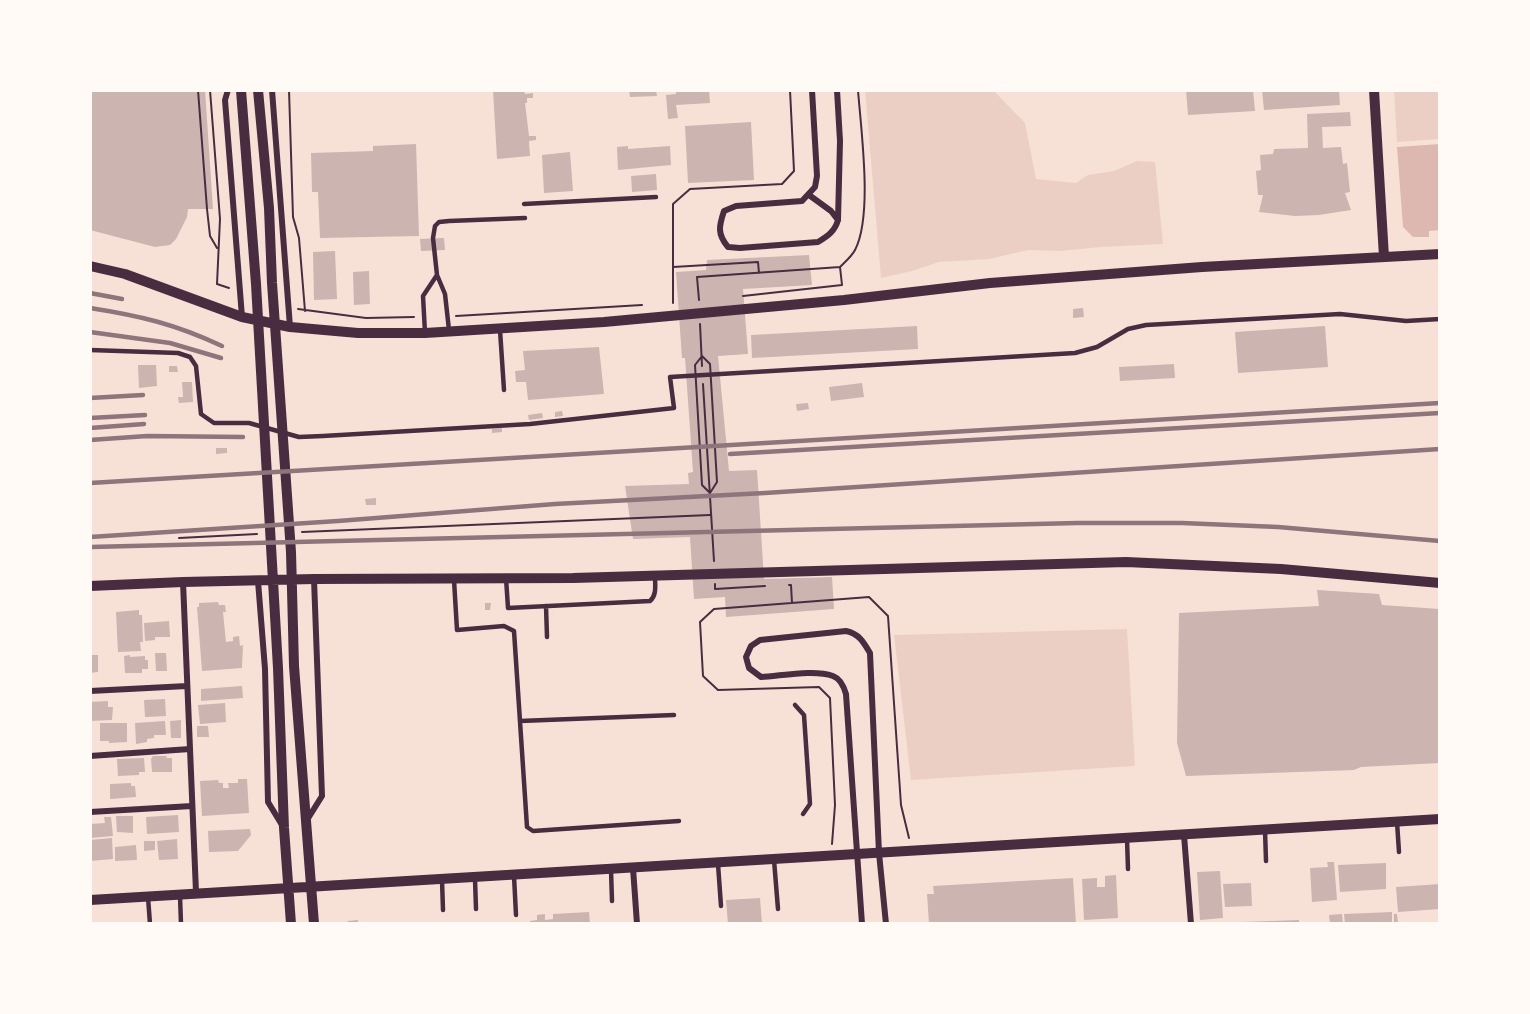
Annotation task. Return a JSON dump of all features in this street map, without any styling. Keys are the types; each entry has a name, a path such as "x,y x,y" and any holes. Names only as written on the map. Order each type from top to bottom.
{"street":[{"path":"228,90 225,100 242,317"},
{"path":"241,90 256,284 291,924"},
{"path":"258,90 269,208 291,552 294,666 314,924"},
{"path":"272,90 290,327"},
{"path":"812,90 817,169 815,187 802,201 736,206 724,211 718,228 728,247 818,242 828,237 836,228 840,141 837,90"},
{"path":"1374,90 1383,257"},
{"path":"809,195 831,211 838,220"},
{"path":"90,266 125,274 242,317 290,327 358,333 425,333 500,330 844,300 990,282 1202,267 1440,254"},
{"path":"90,586 314,579 655,576 1126,562 1281,569 1440,583"},
{"path":"306,822 322,796 314,579"},
{"path":"258,581 264,669 268,802 284,828"},
{"path":"183,582 196,892"},
{"path":"862,924 846,694 843,684 834,676 816,674 761,677 749,668 746,657 751,646 760,640 846,631 856,634 870,653 879,853 886,924"},
{"path":"90,691 187,686"},
{"path":"90,756 190,749"},
{"path":"90,812 192,806"},
{"path":"90,900 1440,819"},
{"path":"1184,835 1191,924"},
{"path":"633,868 637,924"}],"lane":[{"path":"524,204 656,197"},
{"path":"449,332 445,294 437,275 435,226 439,222 525,218"},
{"path":"425,333 423,296 437,275"},
{"path":"90,350 178,353 190,357 196,366 201,414 214,423 249,423 298,437 530,424 674,408 670,377 1075,353 1097,347 1128,328 1146,325 1340,314 1406,321 1440,319"},
{"path":"500,330 504,390"},
{"path":"506,578 508,608 650,601 654,598 655,593 655,576"},
{"path":"453,579 457,630 504,626 514,631 527,827 533,831 680,821"},
{"path":"546,606 547,637"},
{"path":"795,705 804,715 806,742 810,804 803,814"},
{"path":"520,721 674,715"},
{"path":"1397,822 1399,852"},
{"path":"1264,830 1266,861"},
{"path":"1126,838 1128,869"},
{"path":"774,860 777,909"},
{"path":"718,863 721,906"},
{"path":"611,870 612,901"},
{"path":"514,876 516,915"},
{"path":"475,878 476,909"},
{"path":"442,880 443,910"},
{"path":"180,894 182,924"},
{"path":"148,896 150,924"}],"path":[{"path":"161,91 182,90"},
{"path":"198,90 210,236 218,251"},
{"path":"289,90 293,216 299,238 305,311 366,318 424,317"},
{"path":"674,303 673,204 690,189 782,184 794,171 790,90"},
{"path":"707,299 697,300 697,277 840,267 855,251 863,227 865,194 858,90"},
{"path":"673,267 758,262 759,273"},
{"path":"741,296 842,285"},
{"path":"447,316 650,304"},
{"path":"700,322 702,367"},
{"path":"702,356 710,364 717,482 710,493"},
{"path":"702,356 695,365 702,484 710,493"},
{"path":"703,379 714,567"},
{"path":"297,533 711,515"},
{"path":"179,538 262,534"},
{"path":"715,578 715,589 769,586"},
{"path":"780,585 791,585 792,603"},
{"path":"831,856 835,805 830,698 819,687 718,690 703,676 700,622 714,609 869,597 888,616 900,805 913,851"}],"shaded area":[{"path":"865,90 993,90 1025,123 1036,179 1076,183 1088,175 1114,171 1137,161 1155,162 1163,244 1060,251 1028,250 989,259 939,262 881,278"},
{"path":"1394,90 1440,90 1440,139 1397,142"},
{"path":"1440,144 1440,230 1429,231 1429,237 1413,237 1403,227 1397,147"},
{"path":"1127,629 1135,766 911,780 894,635"}],"building":[{"path":"90,90 205,90 213,209 188,209 187,217 176,239 170,245 155,247 90,230"},
{"path":"493,90 524,90 525,94 533,93 533,98 527,98 527,103 525,103 529,136 536,136 536,140 529,141 530,156 497,159"},
{"path":"629,90 656,90 657,96 630,97"},
{"path":"709,90 710,103 676,105 678,118 668,119 666,95 676,94 676,91"},
{"path":"1186,90 1253,90 1255,111 1188,115"},
{"path":"1262,90 1339,90 1340,105 1264,110"},
{"path":"1350,112 1351,126 1322,127 1323,148 1341,147 1343,164 1347,163 1350,192 1345,193 1351,210 1295,216 1259,212 1263,195 1258,195 1256,171 1261,170 1260,155 1273,154 1274,149 1308,148 1307,114"},
{"path":"751,122 754,180 688,183 685,126"},
{"path":"416,144 419,236 320,238 318,192 312,192 311,153 373,151 373,146"},
{"path":"628,146 628,149 670,146 671,165 618,170 617,147"},
{"path":"570,152 573,191 544,193 542,155"},
{"path":"656,174 657,190 632,192 631,176"},
{"path":"444,238 445,250 421,251 420,239"},
{"path":"335,251 337,299 314,300 313,252"},
{"path":"809,255 812,285 743,289 748,354 718,356 729,471 757,470 764,579 832,577 834,609 726,617 725,597 694,599 690,537 633,539 625,486 689,484 688,473 693,472 676,272 706,270 707,260"},
{"path":"369,271 370,304 354,305 353,272"},
{"path":"1083,308 1084,317 1073,318 1073,309"},
{"path":"917,326 918,349 752,358 751,335"},
{"path":"1325,326 1328,367 1238,373 1235,332"},
{"path":"599,347 604,394 528,400 526,382 516,382 515,371 525,370 523,351"},
{"path":"1174,364 1175,378 1120,381 1119,367"},
{"path":"138,365 156,365 157,386 139,388"},
{"path":"169,366 177,366 178,372 169,372"},
{"path":"182,382 192,382 193,402 179,403 178,397 183,397"},
{"path":"862,383 864,397 831,401 829,387"},
{"path":"808,403 809,409 797,411 796,404"},
{"path":"562,411 563,416 555,417 555,412"},
{"path":"542,413 543,418 529,420 528,415"},
{"path":"502,428 502,432 492,433 492,429"},
{"path":"216,448 227,448 227,453 216,454"},
{"path":"376,498 376,505 366,505 365,499"},
{"path":"1317,590 1379,594 1382,605 1440,609 1440,763 1361,767 1354,770 1186,776 1177,743 1179,613 1319,606"},
{"path":"218,602 219,605 225,605 226,612 223,612 226,642 233,641 233,637 239,636 240,646 243,645 242,668 202,671 197,607 199,603"},
{"path":"485,603 491,603 490,610 485,610"},
{"path":"139,610 139,615 142,615 141,651 118,652 116,612"},
{"path":"169,621 170,637 155,637 155,640 145,641 144,623"},
{"path":"155,653 166,653 167,671 156,671"},
{"path":"90,655 98,655 98,672 90,673"},
{"path":"130,655 130,657 145,656 145,660 148,660 148,669 142,669 142,673 125,673 124,656"},
{"path":"242,686 243,698 201,701 201,689"},
{"path":"165,699 166,716 145,717 144,700"},
{"path":"108,701 108,707 113,707 112,720 90,721 90,702"},
{"path":"225,703 226,722 200,724 198,705"},
{"path":"181,720 181,738 171,738 170,721"},
{"path":"165,721 166,735 154,735 154,738 147,739 147,742 136,744 135,723"},
{"path":"100,723 127,723 127,742 100,741"},
{"path":"197,726 208,726 209,737 197,737"},
{"path":"153,756 172,758 172,772 152,772 151,759"},
{"path":"144,758 145,772 139,772 139,775 118,776 117,759"},
{"path":"238,779 247,779 249,813 202,816 200,781 218,780 219,783 223,783 223,788 229,788 228,783 238,783"},
{"path":"131,783 131,786 135,786 136,797 110,799 110,784"},
{"path":"178,815 179,832 147,834 146,817"},
{"path":"116,816 133,816 133,833 117,832"},
{"path":"104,817 111,817 113,836 90,838 90,824 105,823"},
{"path":"250,829 251,835 238,851 209,852 208,831"},
{"path":"112,838 113,859 90,861 90,840"},
{"path":"177,839 178,859 159,860 157,841"},
{"path":"144,841 155,841 155,850 144,851"},
{"path":"136,845 137,860 115,861 115,847"},
{"path":"1327,862 1334,862 1337,900 1312,902 1310,868 1328,867"},
{"path":"1386,863 1386,889 1340,892 1338,865"},
{"path":"1220,871 1223,918 1200,920 1197,872"},
{"path":"1116,875 1118,918 1084,920 1082,879 1097,878 1097,887 1105,887 1105,876"},
{"path":"1073,878 1076,924 929,924 927,894 934,894 933,886"},
{"path":"1251,883 1252,906 1225,907 1223,884"},
{"path":"1440,884 1440,909 1398,912 1396,887"},
{"path":"760,898 762,924 728,924 726,900"},
{"path":"589,912 590,924 530,924 530,921 537,920 537,915 545,914 545,920 553,919 553,914"},
{"path":"1392,912 1392,924 1345,924 1344,914"},
{"path":"1342,914 1343,924 1330,924 1329,915"},
{"path":"1394,914 1397,914 1398,924 1394,924"},
{"path":"358,920 358,924 345,924 348,921"},
{"path":"1299,920 1299,924 1242,924 1242,922"}],"railway":[{"path":"90,293 122,299"},
{"path":"90,308 158,322 222,346"},
{"path":"90,332 170,343 221,358"},
{"path":"90,398 143,395"},
{"path":"90,483 1440,403"},
{"path":"730,454 1440,413"},
{"path":"90,418 145,415"},
{"path":"90,428 144,424"},
{"path":"90,440 147,436 243,437"},
{"path":"90,537 555,504 765,493 1440,449"},
{"path":"90,547 1077,523 1182,523 1278,527 1440,541"}]}
